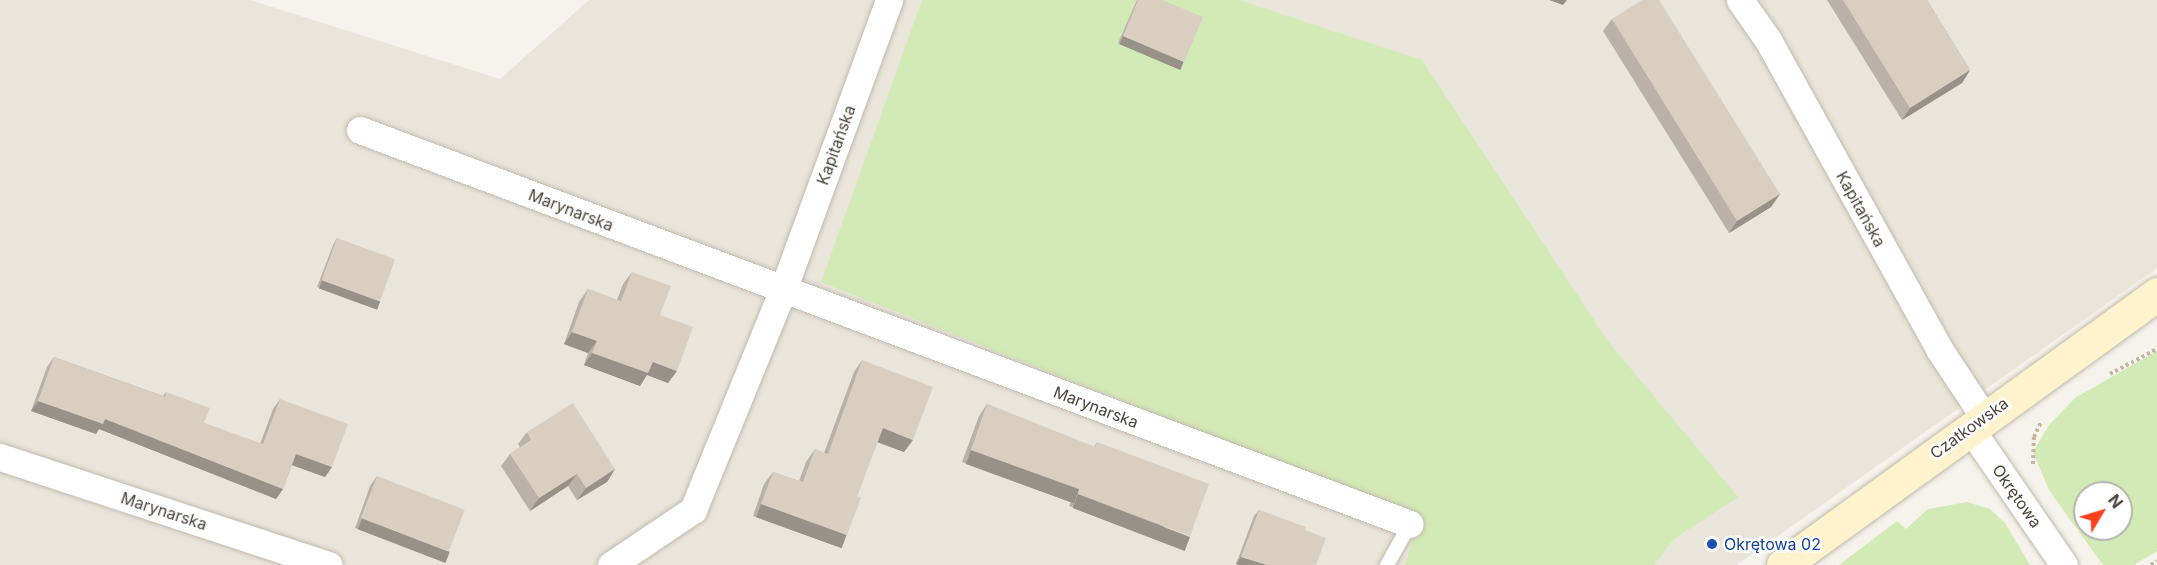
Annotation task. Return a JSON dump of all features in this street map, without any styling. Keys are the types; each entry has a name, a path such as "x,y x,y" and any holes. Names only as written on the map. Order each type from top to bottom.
{"street":[{"name":"Kapitańska","path":"783,290 889,0"},
{"name":"Kapitańska","path":"1740,0 1768,40 1977,422"},
{"name":"Marynarska","path":"360,130 1410,525"},
{"path":"611,565 693,510 783,290"},
{"name":"Czatkowska","path":"1783,565 1977,422 2157,294"},
{"name":"Okrętowa","path":"1977,422 2064,565"},
{"name":"Marynarska","path":"0,457 329,565"}],"lane":[{"path":"1387,565 1410,525"}],"path":[{"path":"2105,376 2157,349"},
{"path":"2034,470 2034,437 2047,413"},
{"path":"2151,565 2157,561"}],"shaded area":[{"path":"0,0 250,0 500,79 589,0 2157,0 2157,268 1737,565 0,565"}],"green space":[{"path":"922,0 1239,0 1422,60 1607,340 1738,497 1674,539 1654,565 1405,565 1420,518 821,282"},
{"path":"2157,351 2157,551 2134,565 2103,565 2086,541 2133,541 2133,481 2073,481 2073,523 2049,490 2033,452 2049,425 2075,398"},
{"path":"1967,502 1990,509 2005,523 2030,565 1839,565 1897,521 1906,529 1928,509"}],"building":[{"path":"1138,0 1162,0 1203,17 1184,62 1123,36"},
{"path":"1642,0 1659,0 1780,194 1737,221 1612,19"},
{"path":"1843,0 1927,0 1970,70 1910,108"},
{"path":"337,238 395,259 380,301 322,280"},
{"path":"632,272 671,286 660,315 693,327 677,371 653,362 648,373 592,353 597,341 572,332 588,289 621,301"},
{"path":"54,357 165,397 166,392 210,408 204,423 263,444 280,399 348,424 332,467 296,454 283,489 105,419 103,424 38,401"},
{"path":"862,360 933,387 913,440 883,428 857,496 861,498 847,535 761,504 773,472 803,482 815,449 828,454"},
{"path":"573,403 615,469 586,488 577,474 539,498 510,454 531,440 527,432"},
{"path":"987,404 1095,447 1097,442 1209,484 1190,536 1078,494 1079,489 971,450"},
{"path":"377,476 465,510 449,552 361,518"},
{"path":"1259,510 1306,527 1305,530 1326,538 1316,565 1267,565 1241,557"}],"place":[{"name":"Okrętowa 02","path":"1712,544"}]}
